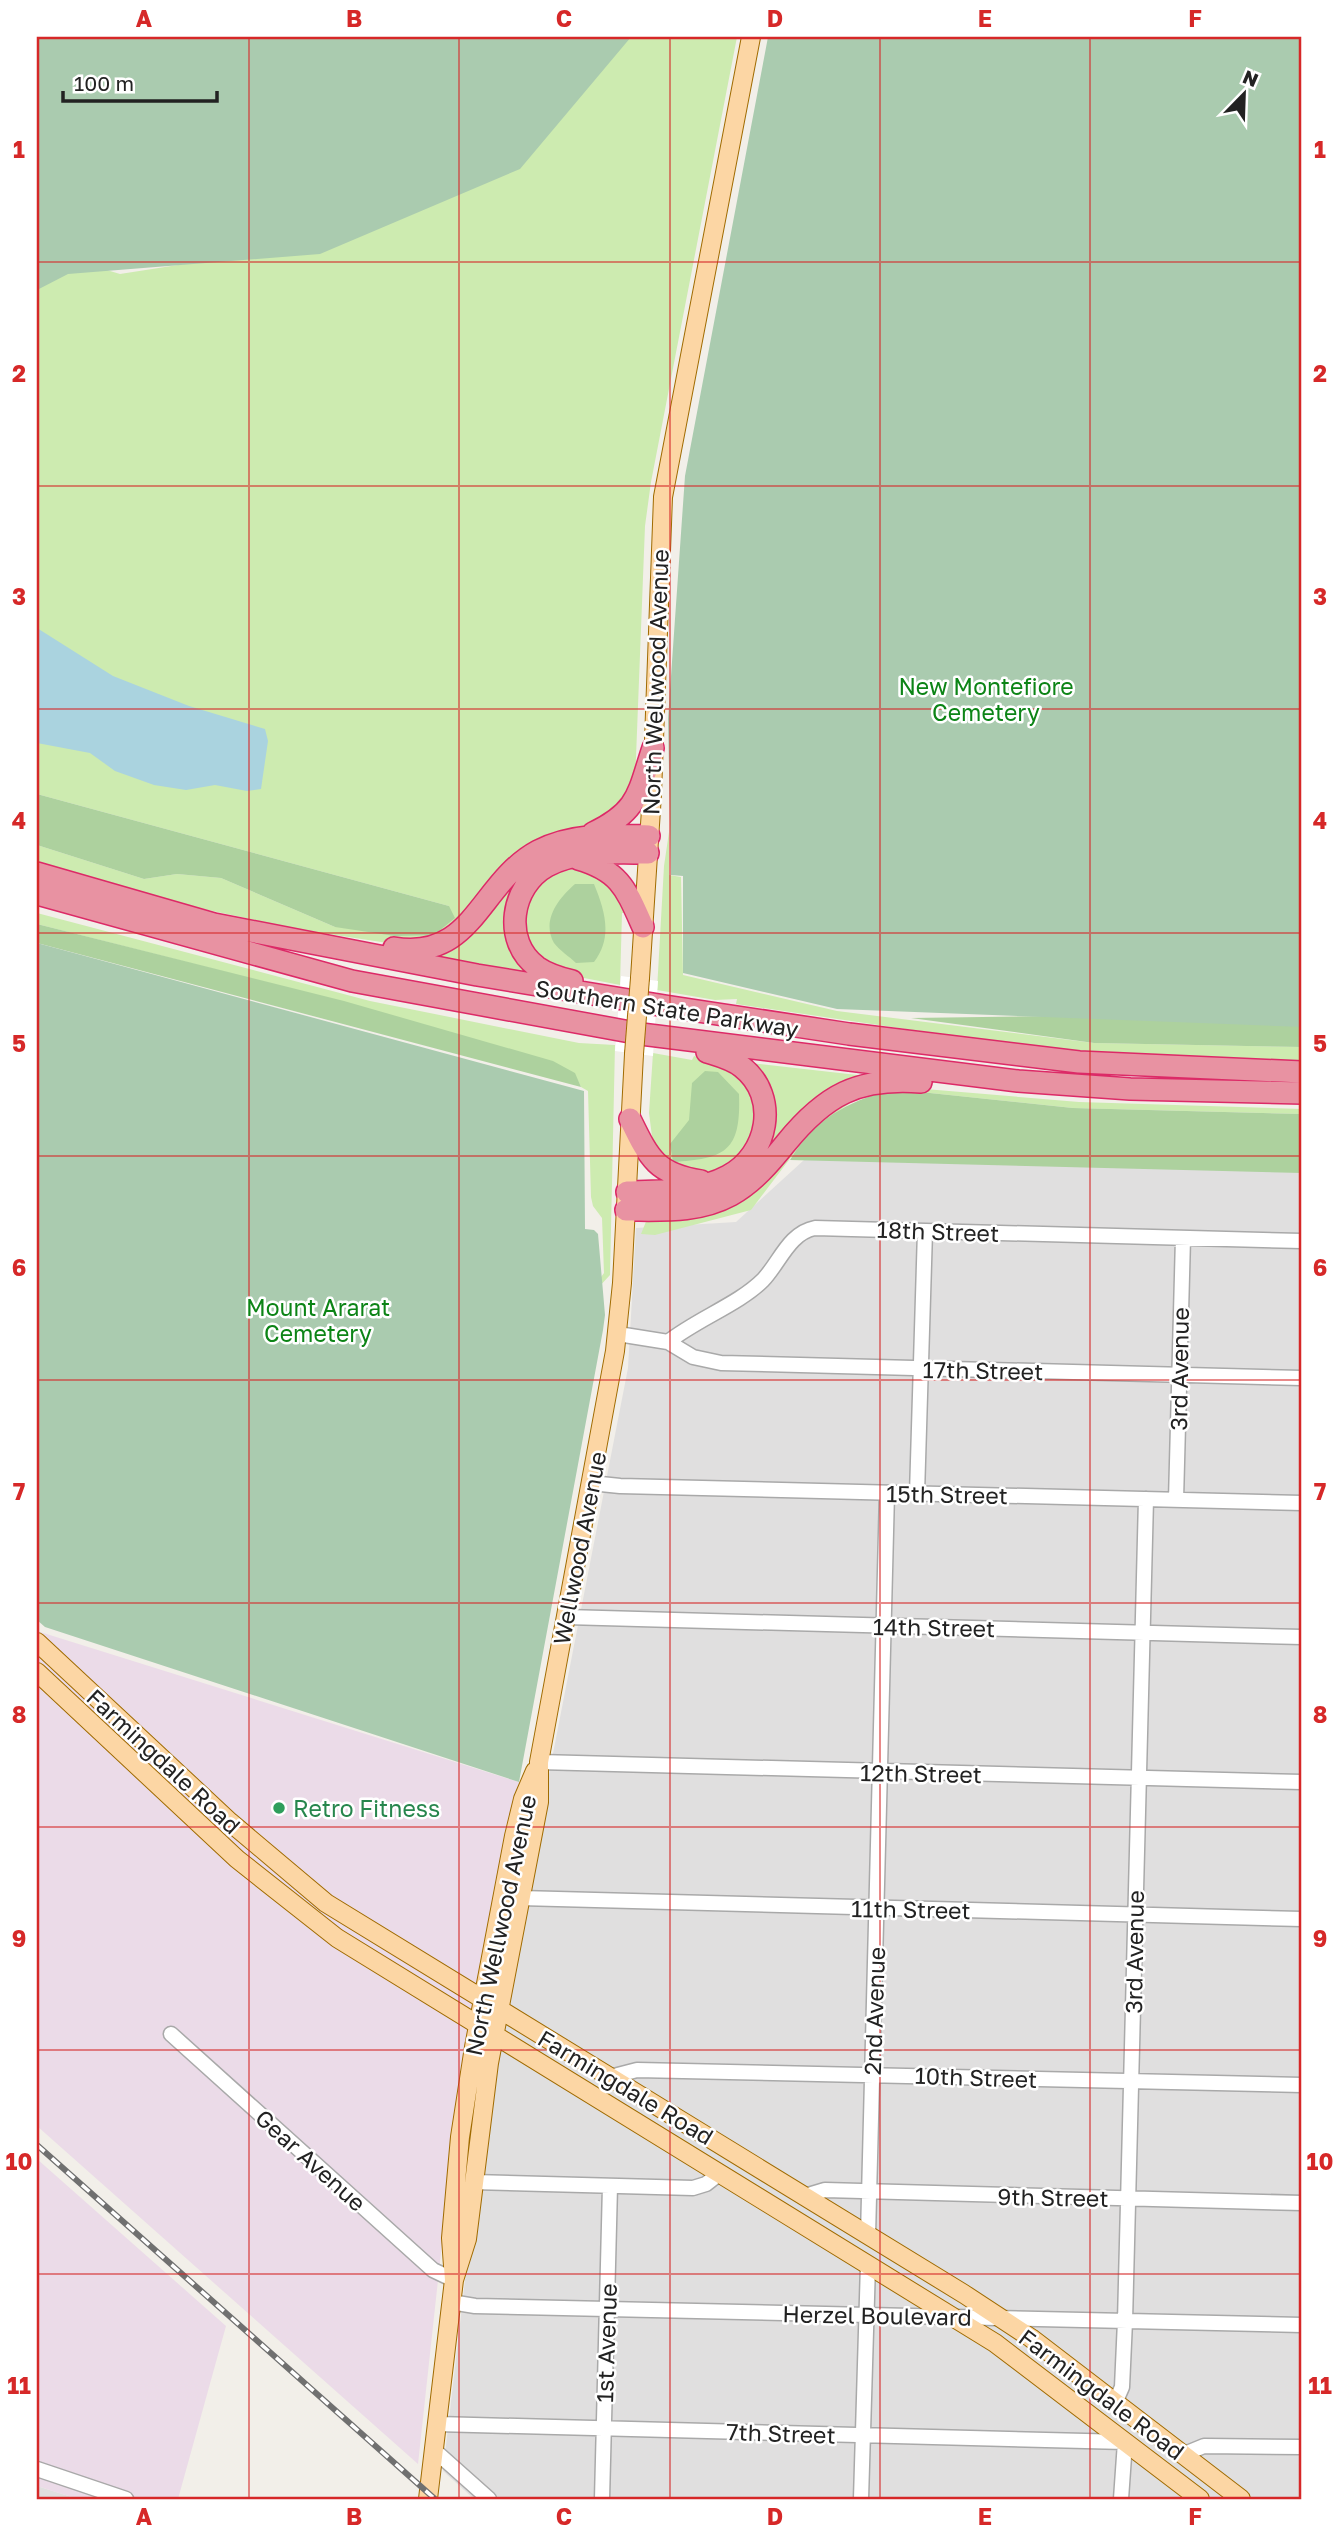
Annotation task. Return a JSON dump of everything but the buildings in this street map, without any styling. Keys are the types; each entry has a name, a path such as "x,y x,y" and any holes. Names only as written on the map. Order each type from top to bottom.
{"highway":[{"path":"333,949 389,948 412,951 443,945 460,933 498,884 521,863 547,846 587,836 615,822 628,811 637,796 653,748"},
{"path":"587,836 649,844"},
{"path":"649,844 573,857 538,872 520,894 514,921 523,950 534,965 554,976 665,1006"},
{"path":"573,857 597,865 615,876 627,891 643,927"},
{"name":"Southern State Parkway","path":"37,873 214,924 333,949 665,1006 849,1034 1079,1062 1302,1072"},
{"name":"Southern State Parkway","path":"37,894 352,981 638,1044 1018,1081 1130,1089 1302,1093"},
{"path":"626,1201 710,1183 738,1170 758,1147 765,1121 760,1088 748,1072 730,1060 638,1044"},
{"path":"626,1201 689,1209 731,1195 759,1175 817,1108 856,1088 894,1081 1018,1081"},
{"path":"631,1119 649,1155 662,1169 680,1177 710,1183"}],"main road":[{"name":"North Wellwood Avenue","path":"618,1334 649,844 663,498 751,37"},
{"name":"Wellwood Avenue","path":"539,1762 618,1334"},
{"name":"Farmingdale Road","path":"37,1642 286,1872 353,1921 1000,2318 1241,2499"},
{"name":"Farmingdale Road","path":"37,1672 271,1888 358,1953 868,2264 1018,2359 1200,2499"},
{"name":"North Wellwood Avenue","path":"428,2499 454,2280 467,2239 494,2036 538,1802 539,1762"},
{"name":"North Wellwood Avenue","path":"454,2280 452,2238 457,2165 477,2026 523,1799 539,1762"}],"street":[{"name":"18th Street","path":"668,1342 701,1318 754,1287 793,1240 805,1231 822,1228 1302,1241"},
{"path":"917,1494 925,1231"},
{"name":"3rd Avenue","path":"1176,1500 1183,1238"},
{"path":"618,1334 668,1342"},
{"name":"17th Street","path":"668,1342 693,1357 714,1363 1302,1378"},
{"name":"15th Street","path":"591,1483 620,1486 1302,1503"},
{"name":"2nd Avenue","path":"868,2236 887,1493"},
{"name":"3rd Avenue","path":"1115,2403 1122,2387 1125,2320 1146,1499"},
{"name":"14th Street","path":"566,1616 1302,1637"},
{"name":"12th Street","path":"539,1762 1302,1782"},
{"name":"11th Street","path":"520,1898 1302,1919"},
{"name":"Gear Avenue","path":"172,2035 433,2270 454,2280"},
{"name":"10th Street","path":"610,2077 637,2070 1302,2085"},
{"path":"473,2182 697,2188 720,2173"},
{"name":"1st Avenue","path":"602,2499 610,2186"},
{"name":"9th Street","path":"805,2196 825,2190 1302,2203"},
{"path":"861,2499 868,2264"},
{"name":"Herzel Boulevard","path":"451,2302 475,2306 1302,2325"},
{"name":"7th Street","path":"437,2424 1125,2442"},
{"path":"1121,2499 1125,2442"},
{"path":"1182,2455 1204,2446 1302,2447"},
{"path":"434,2450 489,2499"},
{"path":"37,2469 126,2499"}],"shaded area":[{"path":"815,1150 1302,1164 1302,2499 474,2499 443,2471 486,2098 628,1368 636,1228 736,1222"},
{"path":"37,1631 519,1782 454,2133 418,2464 37,2126"},
{"path":"37,2159 226,2326 178,2499 78,2499 37,2486"},
{"path":"37,2486 78,2499 37,2499"}],"green space":[{"path":"37,37 631,37 520,169 320,254 68,274 37,290"},
{"path":"621,37 737,37 651,482 645,526 635,783 621,814 532,846 458,930 414,947 296,929 194,907 37,863 37,845 144,879 177,874 221,878 335,927 449,906 37,794 37,232 90,265 120,274 345,239"},
{"name":"New Montefiore Cemetery","path":"768,37 1302,37 1302,1027 837,1009 683,973 683,876 671,875 668,719 685,476"},
{"path":"37,794 449,906 455,918 434,935 395,936 335,927 221,878 177,874 144,879 37,845"},
{"path":"669,832 669,875 681,877 683,975 837,1011 1094,1043 1302,1047 1302,1062 1130,1058 987,1041 736,1004 737,999 715,1000 657,990 664,866"},
{"path":"580,851 513,902 535,975 429,959 498,890"},
{"path":"584,867 606,875 627,913 622,913 620,985 553,972 521,934 527,906 538,887 556,874"},
{"path":"575,884 594,884 604,914 604,943 594,962 576,963 556,946 551,934 554,910"},
{"path":"37,913 370,1001 579,1043 615,1045 610,1275 598,1288 593,1288 604,1273 602,1218 593,1206 591,1197 588,1091 581,1087 574,1073 269,983 37,924"},
{"path":"37,924 344,1001 553,1061 575,1073 581,1087 37,943"},
{"name":"Mount Ararat Cemetery","path":"37,943 584,1091 585,1229 594,1230 598,1234 605,1315 519,1782 45,1627 37,1620"},
{"path":"1123,1015 1302,1024 1302,1047 1094,1043 911,1018"},
{"path":"653,1053 692,1060 694,1056 722,1064 737,1074 760,1116 746,1156 704,1176 680,1174 653,1144 649,1113"},
{"path":"741,1062 875,1077 778,1149 683,1196 766,1145"},
{"path":"705,1071 718,1072 739,1094 737,1128 727,1148 718,1154 691,1161 673,1162 670,1144 689,1120 692,1083"},
{"path":"889,1086 1079,1102 1302,1109 1302,1114 1073,1108 892,1089 855,1100 814,1127 751,1210 655,1235 641,1234 647,1219 703,1213 729,1203 752,1189 776,1168 821,1115 838,1102"},
{"path":"892,1089 1073,1108 1302,1114 1302,1173 790,1160 810,1133 833,1114 860,1100"}],"water":[{"path":"37,628 113,676 189,706 265,729 268,741 261,789 247,791 215,785 186,790 154,785 115,771 90,753 37,743"}],"pier":[{"path":"621,976 658,981 653,1056 615,1051"}],"railway":[{"path":"37,2145 435,2499"}],"place":[{"name":"Retro Fitness","path":"279,1808"}]}
